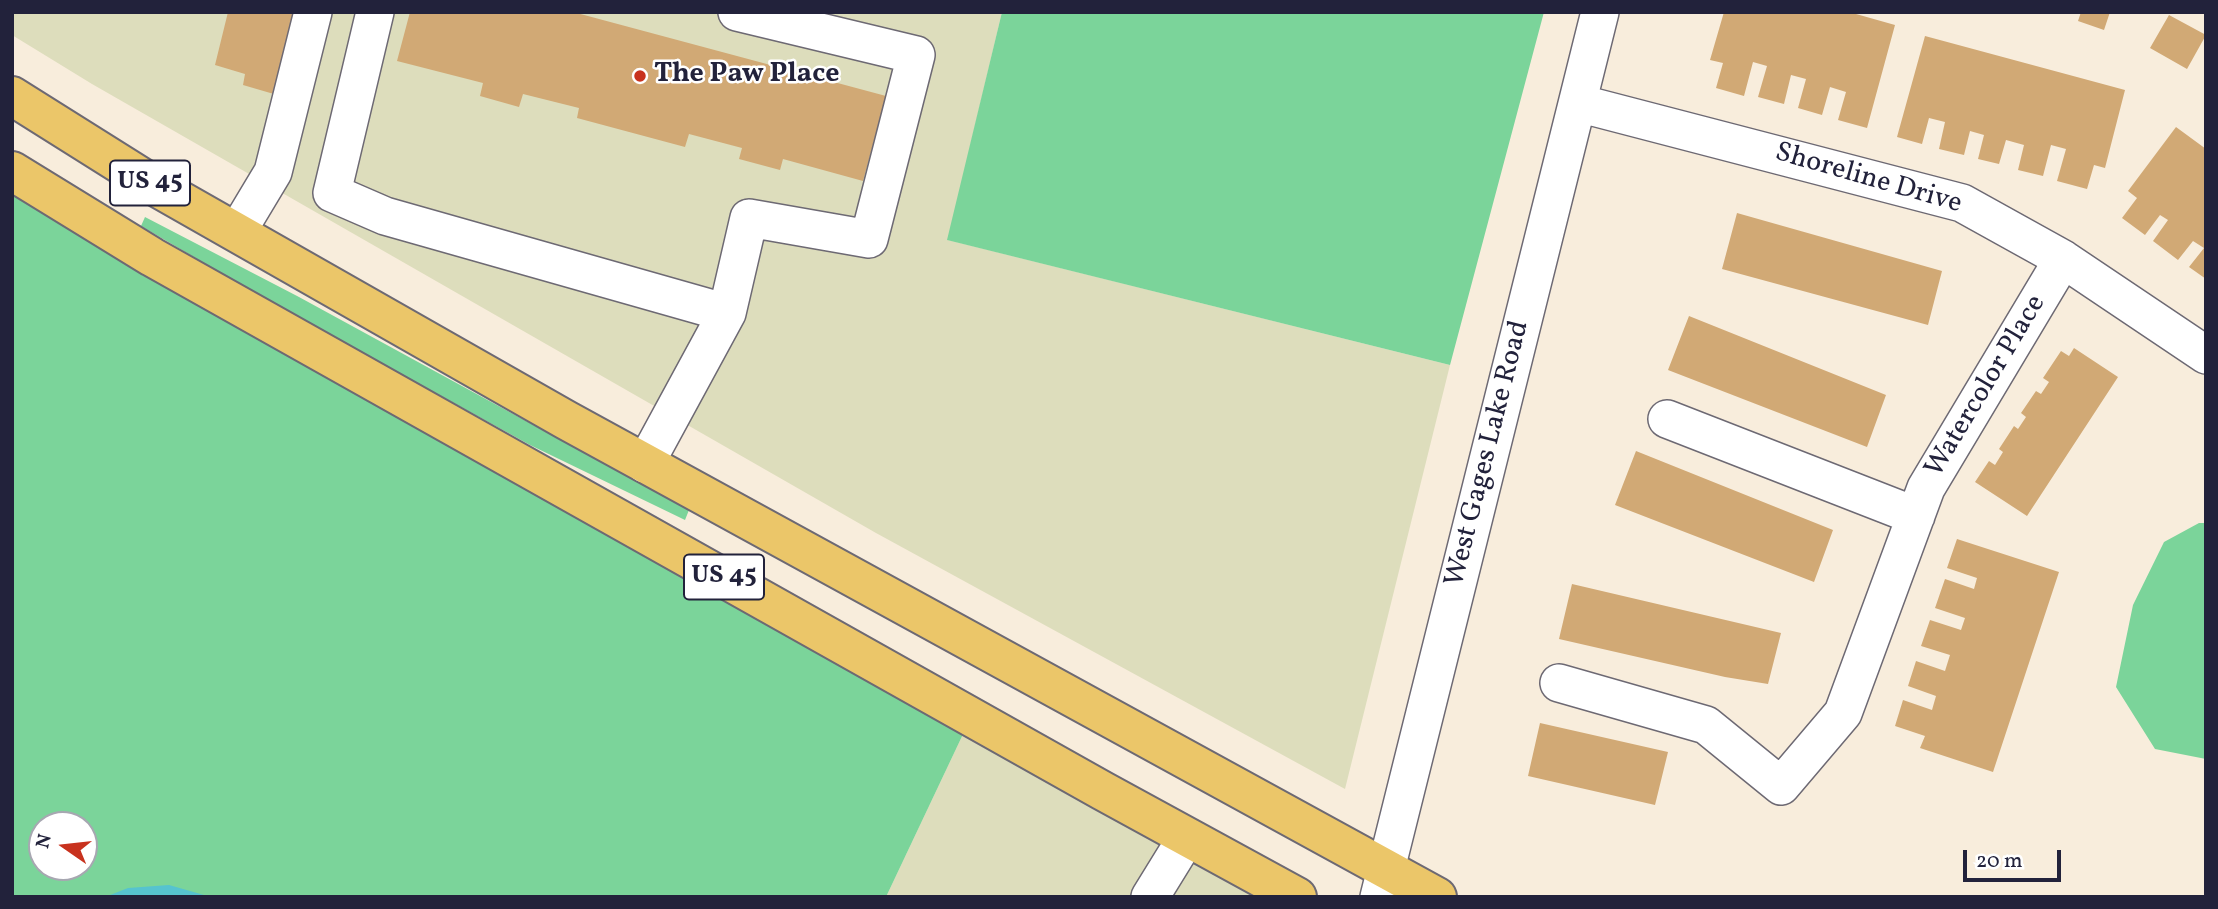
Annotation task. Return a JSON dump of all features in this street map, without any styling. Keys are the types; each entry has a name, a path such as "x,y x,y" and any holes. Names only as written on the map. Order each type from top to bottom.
{"main road":[{"name":"US 45","path":"12,96 160,189 1382,882 1437,897"},
{"name":"US 45","path":"12,171 152,257 1297,897"}],"street":[{"path":"237,232 273,172 313,12"},
{"path":"375,12 332,193 385,216 727,313"},
{"path":"645,464 727,313 749,218 869,239 916,55 737,12"},
{"name":"West Gages Lake Road","path":"1382,882 1600,12"},
{"name":"Shoreline Drive","path":"1578,103 1962,203 2063,260 2206,355"},
{"name":"Watercolor Place","path":"1559,683 1706,725 1781,786 1843,713 1926,488 2063,260"},
{"path":"1667,419 1916,516"},
{"path":"1161,893 1187,837"}],"shaded area":[{"path":"12,12 1002,12 948,240 1450,365 1345,789 876,533 92,84 12,35"},
{"path":"965,730 1275,897 886,897"}],"green space":[{"path":"1002,12 1544,12 1450,365 947,240"},
{"path":"12,193 200,307 965,730 886,897 12,897"},
{"path":"145,217 299,297 689,510 685,520 530,445 267,300 141,226"},
{"path":"2199,523 2206,523 2206,759 2155,749 2116,687 2133,605 2164,542"}],"water":[{"path":"169,885 211,897 105,897 128,888"}],"building":[{"path":"228,12 306,12 284,97 243,85 245,74 215,65"},
{"path":"410,12 573,12 886,96 863,181 783,159 780,170 739,159 742,148 689,134 685,147 577,118 579,108 523,94 519,107 480,96 483,83 397,61"},
{"path":"1724,12 1849,12 1895,25 1867,128 1838,120 1846,92 1830,87 1822,115 1798,108 1806,79 1791,75 1784,104 1758,97 1767,66 1753,62 1744,96 1716,88 1723,63 1710,60"},
{"path":"2081,12 2110,12 2104,30 2078,21"},
{"path":"2169,15 2206,35 2187,69 2150,48"},
{"path":"1925,36 2125,90 2105,168 2094,165 2087,189 2057,181 2066,149 2051,145 2043,176 2018,170 2024,145 2006,140 1999,164 1978,159 1984,135 1970,131 1964,155 1939,149 1945,122 1929,118 1922,144 1897,137"},
{"path":"2176,127 2206,149 2206,279 2189,267 2204,248 2193,241 2178,260 2153,241 2168,220 2160,215 2145,235 2122,218 2137,198 2128,191"},
{"path":"1737,213 1942,271 1928,325 1722,269"},
{"path":"1689,316 1886,395 1867,447 1668,370"},
{"path":"2074,348 2118,377 2027,516 1975,482 1989,461 1995,465 2003,452 1999,449 2014,426 2018,429 2026,417 2021,413 2036,391 2041,394 2049,382 2043,378 2061,351 2069,356"},
{"path":"1636,451 1833,530 1814,582 1615,505"},
{"path":"1957,539 2059,572 1993,772 1920,748 1925,736 1895,726 1903,700 1932,710 1936,696 1908,686 1916,661 1945,671 1950,655 1921,646 1930,620 1961,630 1965,618 1935,608 1945,579 1974,589 1977,578 1947,568"},
{"path":"1572,584 1781,633 1768,684 1725,677 1559,639"},
{"path":"1540,723 1668,752 1655,805 1528,776"}],"place":[{"name":"The Paw Place","path":"640,76"}]}
